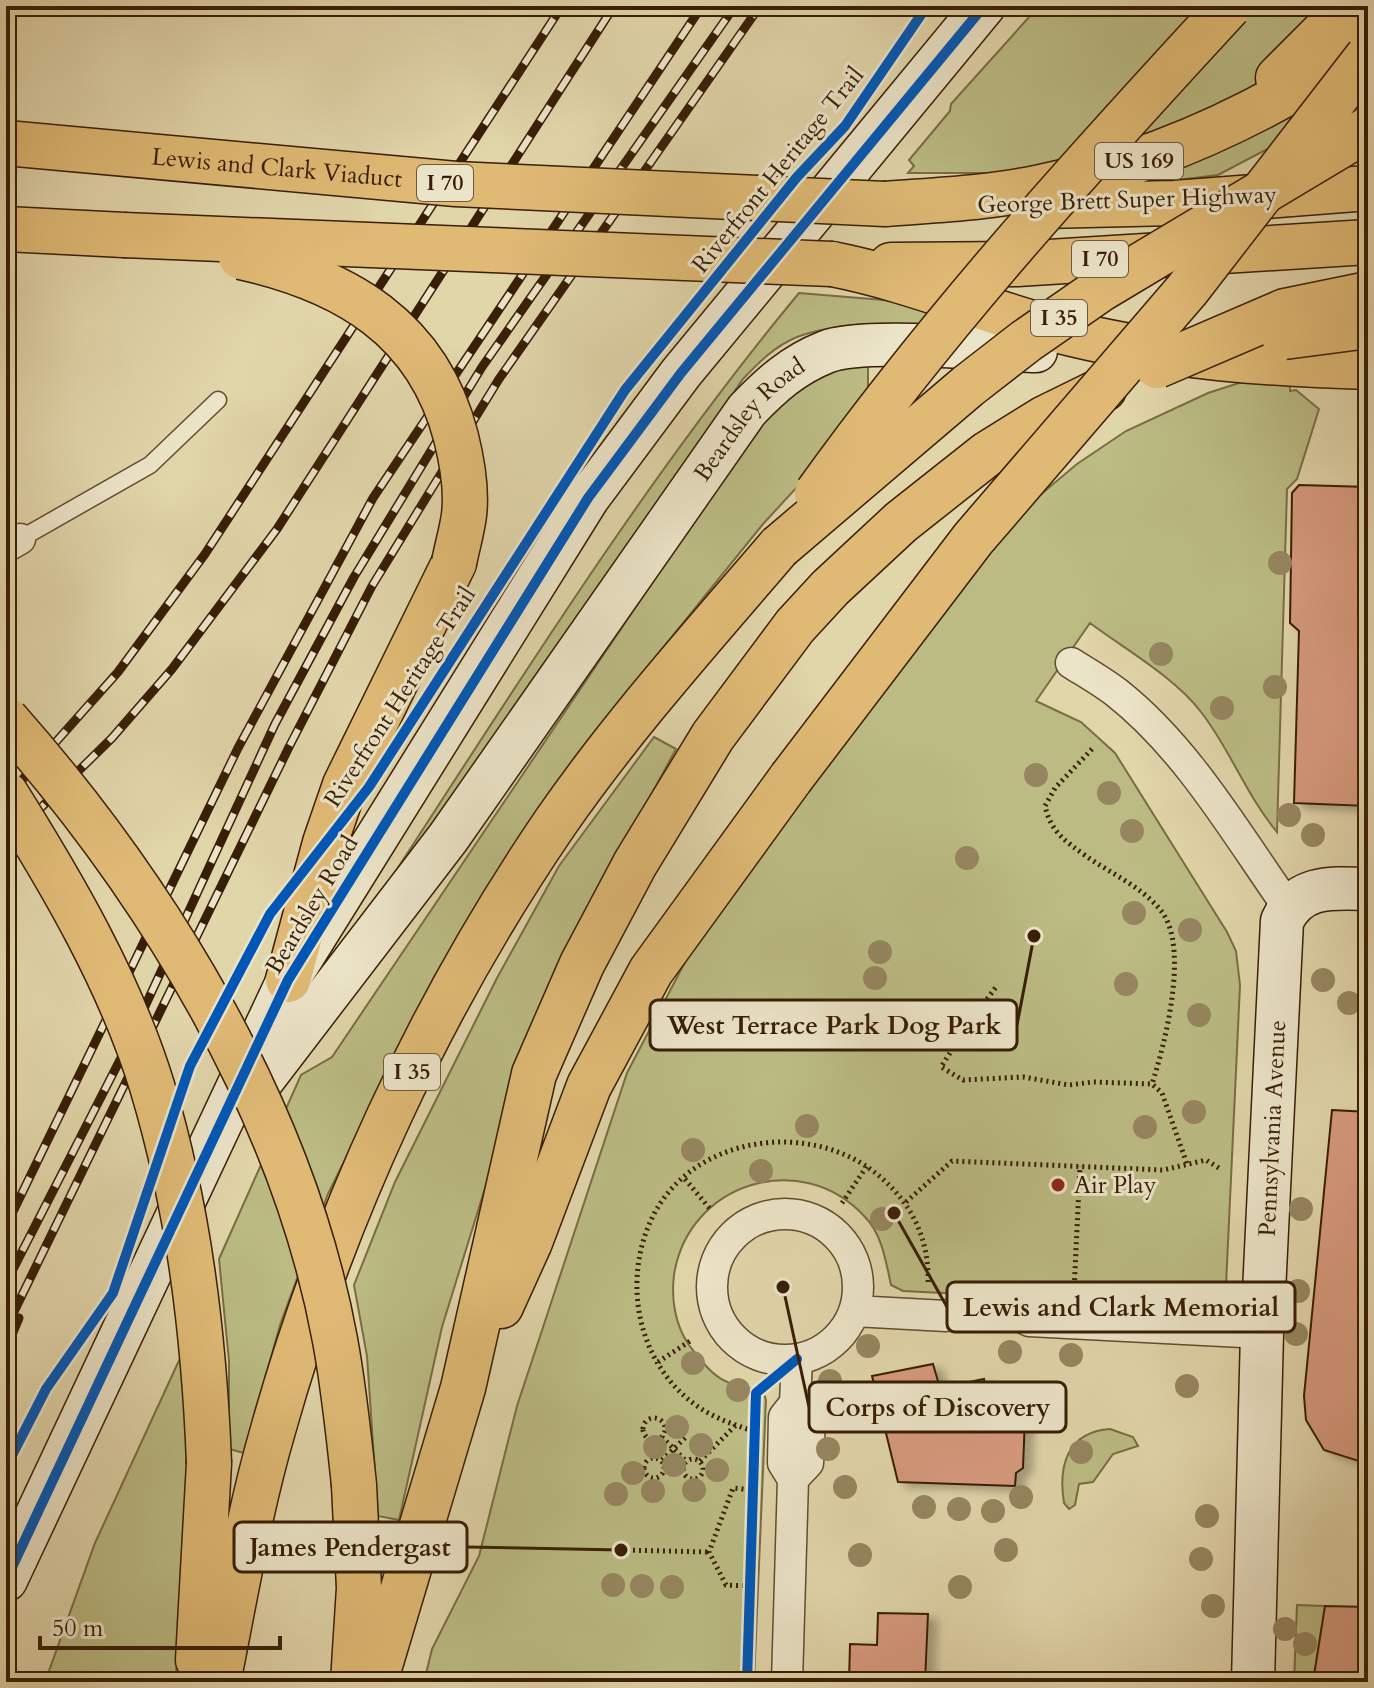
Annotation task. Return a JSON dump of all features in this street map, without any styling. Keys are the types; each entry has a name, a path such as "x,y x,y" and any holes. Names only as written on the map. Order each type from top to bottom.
{"highway":[{"path":"779,547 866,425 974,294 1105,141 1229,6"},
{"path":"1237,120 1350,6"},
{"name":"US 169","path":"885,204 1033,189 1102,174 1199,139 1368,43"},
{"path":"463,1388 530,1242 589,1086 651,971 791,778 973,539 1187,290 1368,56"},
{"name":"I 35","path":"218,1682 253,1504 312,1304 368,1162 431,1033 493,920 555,824 620,734 779,547 968,386 1101,289 1368,129"},
{"name":"Lewis and Clark Viaduct","path":"6,143 456,184 885,204"},
{"name":"George Brett Super Highway","path":"885,204 1121,205 1368,188"},
{"name":"I 70","path":"6,229 832,264 1017,264 1368,242"},
{"path":"124,235 272,264 327,283 383,316 419,355 448,406 463,475 464,513 454,563 345,785 325,843 288,980"},
{"path":"832,264 881,275 1074,335 1139,348 1368,367"},
{"path":"1157,366 1285,311 1368,294"},
{"path":"375,1682 463,1388 534,1074 582,964 635,864 713,736 795,626 901,522 987,454 1045,418 1138,370 1284,337 1368,326"},
{"path":"6,719 75,800 145,895 207,1002 261,1109 292,1188 335,1338 354,1485 359,1588 353,1682"},
{"path":"6,794 52,867 105,968 152,1085 189,1240 205,1363 209,1463 196,1682"}],"street":[{"name":"Beardsley Road","path":"6,1580 288,980 588,498 681,373 984,6"},
{"name":"Beardsley Road","path":"206,1154 448,838 747,410 776,379 828,351 858,346 1203,355"},
{"path":"1071,663 1118,693 1160,734 1288,907 1312,891 1368,889"},
{"name":"Pennsylvania Avenue","path":"1253,1682 1262,1333 1280,945 1282,921 1288,907"},
{"path":"780,1215 810,1219 829,1229 843,1243 853,1261 858,1291 854,1311 845,1329 832,1343 797,1359 776,1359 757,1354 739,1344 720,1320 712,1290 714,1270 722,1251 734,1235 751,1223 780,1215"},
{"path":"854,1311 936,1316 966,1329 1009,1330 1029,1321 1262,1333"},
{"path":"787,1682 793,1479 808,1463 810,1419 795,1403 797,1359"}],"lane":[{"path":"13,543 150,465 218,400"}],"path":[{"path":"1092,749 1055,788 1045,806 1049,825 1062,839 1140,893 1163,914 1170,929 1171,1018 1152,1084"},
{"path":"1027,942 1035,930"},
{"path":"987,999 996,987"},
{"path":"950,1053 941,1067 963,1080 1023,1077 1069,1085 1093,1082 1152,1084 1162,1093 1187,1164"},
{"path":"754,1431 692,1402 658,1362 640,1324 635,1286 641,1252 653,1216 700,1166 767,1141 805,1141 839,1150 867,1166 906,1202 920,1229 936,1316"},
{"path":"906,1202 952,1161 1163,1170 1206,1160 1219,1168"},
{"path":"842,1203 867,1166"},
{"path":"1073,1323 1080,1166"},
{"path":"685,1179 711,1210"},
{"path":"658,1362 690,1341"},
{"path":"655,1418 661,1420 664,1425 662,1437 651,1440 647,1437 643,1433 645,1423 655,1418"},
{"path":"754,1446 755,1418"},
{"path":"662,1437 686,1461 700,1461 736,1425"},
{"path":"662,1460 651,1458 647,1461 644,1466 648,1476 662,1475 662,1460 687,1436"},
{"path":"686,1461 683,1471 690,1480 701,1477 703,1466 700,1461"},
{"path":"752,1503 753,1475"},
{"path":"750,1586 726,1585 709,1552 733,1488 752,1490"},
{"path":"621,1550 709,1552"},
{"path":"750,1572 750,1599"}],"green space":[{"path":"1039,6 1328,6 1276,66 1238,100 1198,125 1008,173 908,173 914,166 909,160 950,111 951,104"},
{"path":"1368,58 1368,96 1218,175 1105,189"},
{"path":"799,293 908,302 1024,333 909,324 850,325 797,337 761,361 743,379 494,746 356,932 624,526 680,446"},
{"path":"868,366 868,399 833,448 763,524 578,753 520,836 434,978 328,1194 280,1325 244,1453 229,1449 229,1361 219,1259 301,1075 332,1057 770,408 825,371"},
{"path":"1290,375 1290,391 1296,390 1319,409 1297,479 1287,489 1277,832 1256,803 1221,741 1190,699 1163,675 1090,623 1036,701 1081,722 1115,753 1236,951 1240,985 1225,1307 903,1291 891,1285 882,1249 871,1224 839,1196 810,1184 780,1180 751,1185 724,1198 701,1217 684,1243 674,1275 673,1293 680,1329 706,1366 720,1378 737,1386 763,1391 766,1400 754,1682 424,1682 432,1649 479,1556 517,1406 627,1073 798,746 1021,511 1077,464 1126,431 1208,393 1245,381"},
{"path":"654,737 676,749 575,935 494,1159 442,1327 399,1520 378,1516 367,1356 354,1285 395,1182 497,978 559,866"},
{"path":"188,1341 188,1554 175,1682 45,1682 95,1543"},
{"path":"1110,1429 1133,1437 1138,1446 1113,1454 1093,1482 1079,1484 1075,1505 1069,1509 1064,1503 1062,1489 1069,1453 1084,1437"},
{"path":"1297,1605 1325,1606 1313,1682 1294,1682"}],"building":[{"path":"1299,485 1368,487 1368,806 1294,803 1299,631 1290,623 1292,493"},
{"path":"1332,1110 1368,1112 1368,1464 1324,1450 1306,1420 1304,1396"},
{"path":"933,1364 940,1388 984,1379 987,1398 1026,1391 1023,1468 1016,1473 1015,1486 898,1482 872,1376"},
{"path":"1325,1606 1368,1607 1368,1682 1313,1682"},
{"path":"878,1613 928,1614 925,1682 849,1682 850,1644 877,1645"}],"railway":[{"path":"6,798 118,672 205,554 562,6"},
{"path":"6,842 112,738 172,669 277,529 614,6"},
{"path":"6,1226 238,748 373,498 702,6"},
{"path":"6,1283 124,1052 275,724 354,577 482,367 735,6"},
{"path":"6,1328 289,747 372,586 499,379 760,6"},
{"path":"6,1349 19,1318"}],"cycle path":[{"name":"Riverfront Heritage Trail","path":"6,1467 46,1389 113,1293 190,1066 270,914 369,787 625,390 797,177 845,126 927,6"},
{"path":"6,1580 288,980 588,498 681,373 984,6"},
{"path":"747,1682 756,1393 797,1359"}],"place":[{"name":"West Terrace Park Dog Park","path":"1034,936"},
{"name":"Air Play","path":"1058,1185"},
{"name":"Lewis and Clark Memorial","path":"894,1213"},
{"name":"Corps of Discovery","path":"783,1287"},
{"name":"James Pendergast","path":"621,1550"}]}
